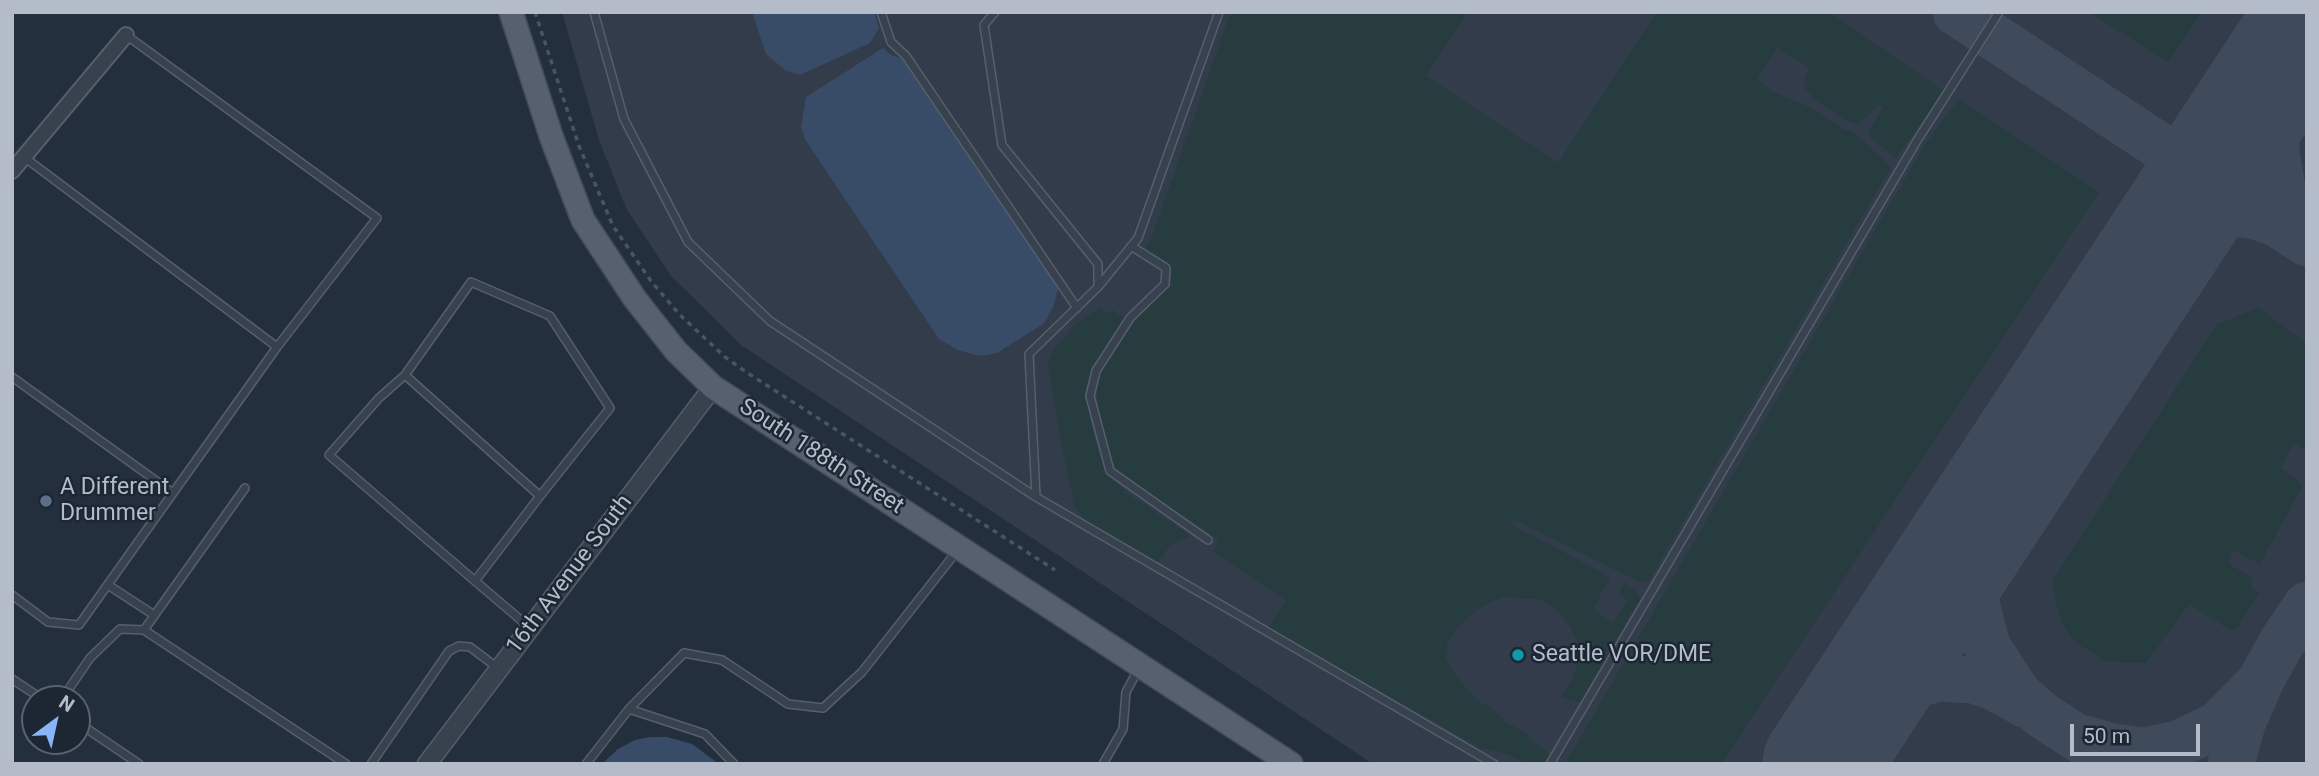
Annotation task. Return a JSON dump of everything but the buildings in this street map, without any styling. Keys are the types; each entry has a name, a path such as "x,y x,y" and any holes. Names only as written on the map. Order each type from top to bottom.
{"main road":[{"name":"South 188th Street","path":"511,12 551,136 583,220 635,299 676,351 713,387 1291,764"}],"street":[{"path":"12,171 126,35"},
{"name":"16th Avenue South","path":"427,764 713,387"}],"lane":[{"path":"594,12 624,119 688,242 770,321 1036,498 1494,764"},
{"path":"881,12 891,41 906,56 1077,308"},
{"path":"986,12 984,25 1002,145 1098,264 1098,287"},
{"path":"984,25 995,12"},
{"path":"1036,498 1029,354 1098,287 1138,238 1219,12"},
{"path":"1550,764 1918,139 1999,12"},
{"path":"12,595 48,622 79,625 277,347 377,218 126,35"},
{"path":"24,157 277,347"},
{"path":"1131,246 1166,268 1165,284 1130,318 1096,371 1090,396 1110,471 1208,540"},
{"path":"475,581 610,408 550,316 471,282 405,375 379,398 330,455 475,581 530,628"},
{"path":"405,375 540,496"},
{"path":"12,377 173,493"},
{"path":"144,630 245,488"},
{"path":"586,764 629,709 684,653 722,660 789,704 823,708 862,672 960,548"},
{"path":"108,585 154,615"},
{"path":"72,685 90,658 120,629 144,630 346,764"},
{"path":"371,764 449,651 459,646 470,647 499,669"},
{"path":"1103,764 1123,729 1126,692 1140,665"},
{"path":"629,709 705,734 734,764"},
{"path":"91,731 139,764"}],"path":[{"path":"535,12 579,146 613,226 651,281 679,314 725,357 747,372 1055,570"}],"shaded area":[{"path":"562,12 2307,12 2307,764 1373,764 741,345 671,276 626,208 599,140"}],"green space":[{"path":"1231,12 1468,12 1426,76 1558,163 1657,12 1828,12 1944,91 1896,158 1869,136 1871,127 1883,107 1878,105 1858,125 1848,121 1815,100 1805,88 1804,77 1810,68 1777,47 1757,80 1773,92 1809,107 1843,129 1853,132 1891,167 1648,582 1640,582 1517,521 1508,523 1610,577 1593,609 1613,623 1627,601 1618,594 1624,584 1636,591 1640,598 1580,702 1561,697 1571,682 1578,663 1577,642 1563,617 1552,606 1539,599 1503,597 1481,607 1458,627 1447,644 1446,659 1456,676 1478,701 1491,708 1507,723 1529,734 1529,740 1546,750 1549,757 1541,764 1529,764 1507,754 1481,748 1269,628 1286,600 1213,552 1219,540 1120,475 1112,463 1099,419 1099,377 1137,318 1172,285 1170,265 1146,249"},
{"path":"2089,12 2202,12 2168,62"},
{"path":"1959,99 2099,192 1721,764 1565,764 1924,146"},
{"path":"1101,307 1105,313 1114,310 1118,315 1126,316 1091,368 1085,395 1095,441 1106,473 1127,493 1191,536 1170,545 1157,564 1085,520 1075,507 1048,362 1054,349 1076,324"},
{"path":"2259,308 2307,344 2307,450 2293,444 2281,468 2303,485 2260,564 2232,550 2229,564 2252,578 2251,587 2259,593 2237,628 2230,630 2189,604 2146,663 2106,661 2076,643 2064,627 2057,607 2053,580 2217,324"}],"water":[{"path":"752,12 874,12 879,28 870,43 800,75 785,70 766,54"},
{"path":"883,48 891,55 903,59 1059,285 1053,308 1043,324 997,353 979,356 958,350 939,339 806,141 801,127 806,97"},
{"path":"667,737 692,744 719,764 602,764 618,749 635,740"}],"taxiway":[{"path":"1956,12 2307,243"},
{"path":"2290,51 2276,94 2276,153 2283,193 2297,222 2307,233"},
{"path":"2162,245 2191,226 2216,215 2243,214 2273,222"},
{"path":"1990,506 1976,603 1987,646 2018,694 2042,715 2117,764"},
{"path":"2231,764 2242,724 2260,682 2307,605"},
{"path":"1847,723 1878,700 1898,690 1938,678 1973,680 1994,687 2027,705"},
{"path":"2085,739 2113,747 2144,751 2178,744 2218,725 2260,682"}],"runway":[{"path":"1821,764 2307,25"}],"place":[{"name":"A Different Drummer","path":"46,501"},
{"name":"Seattle VOR/DME","path":"1518,655"}]}
